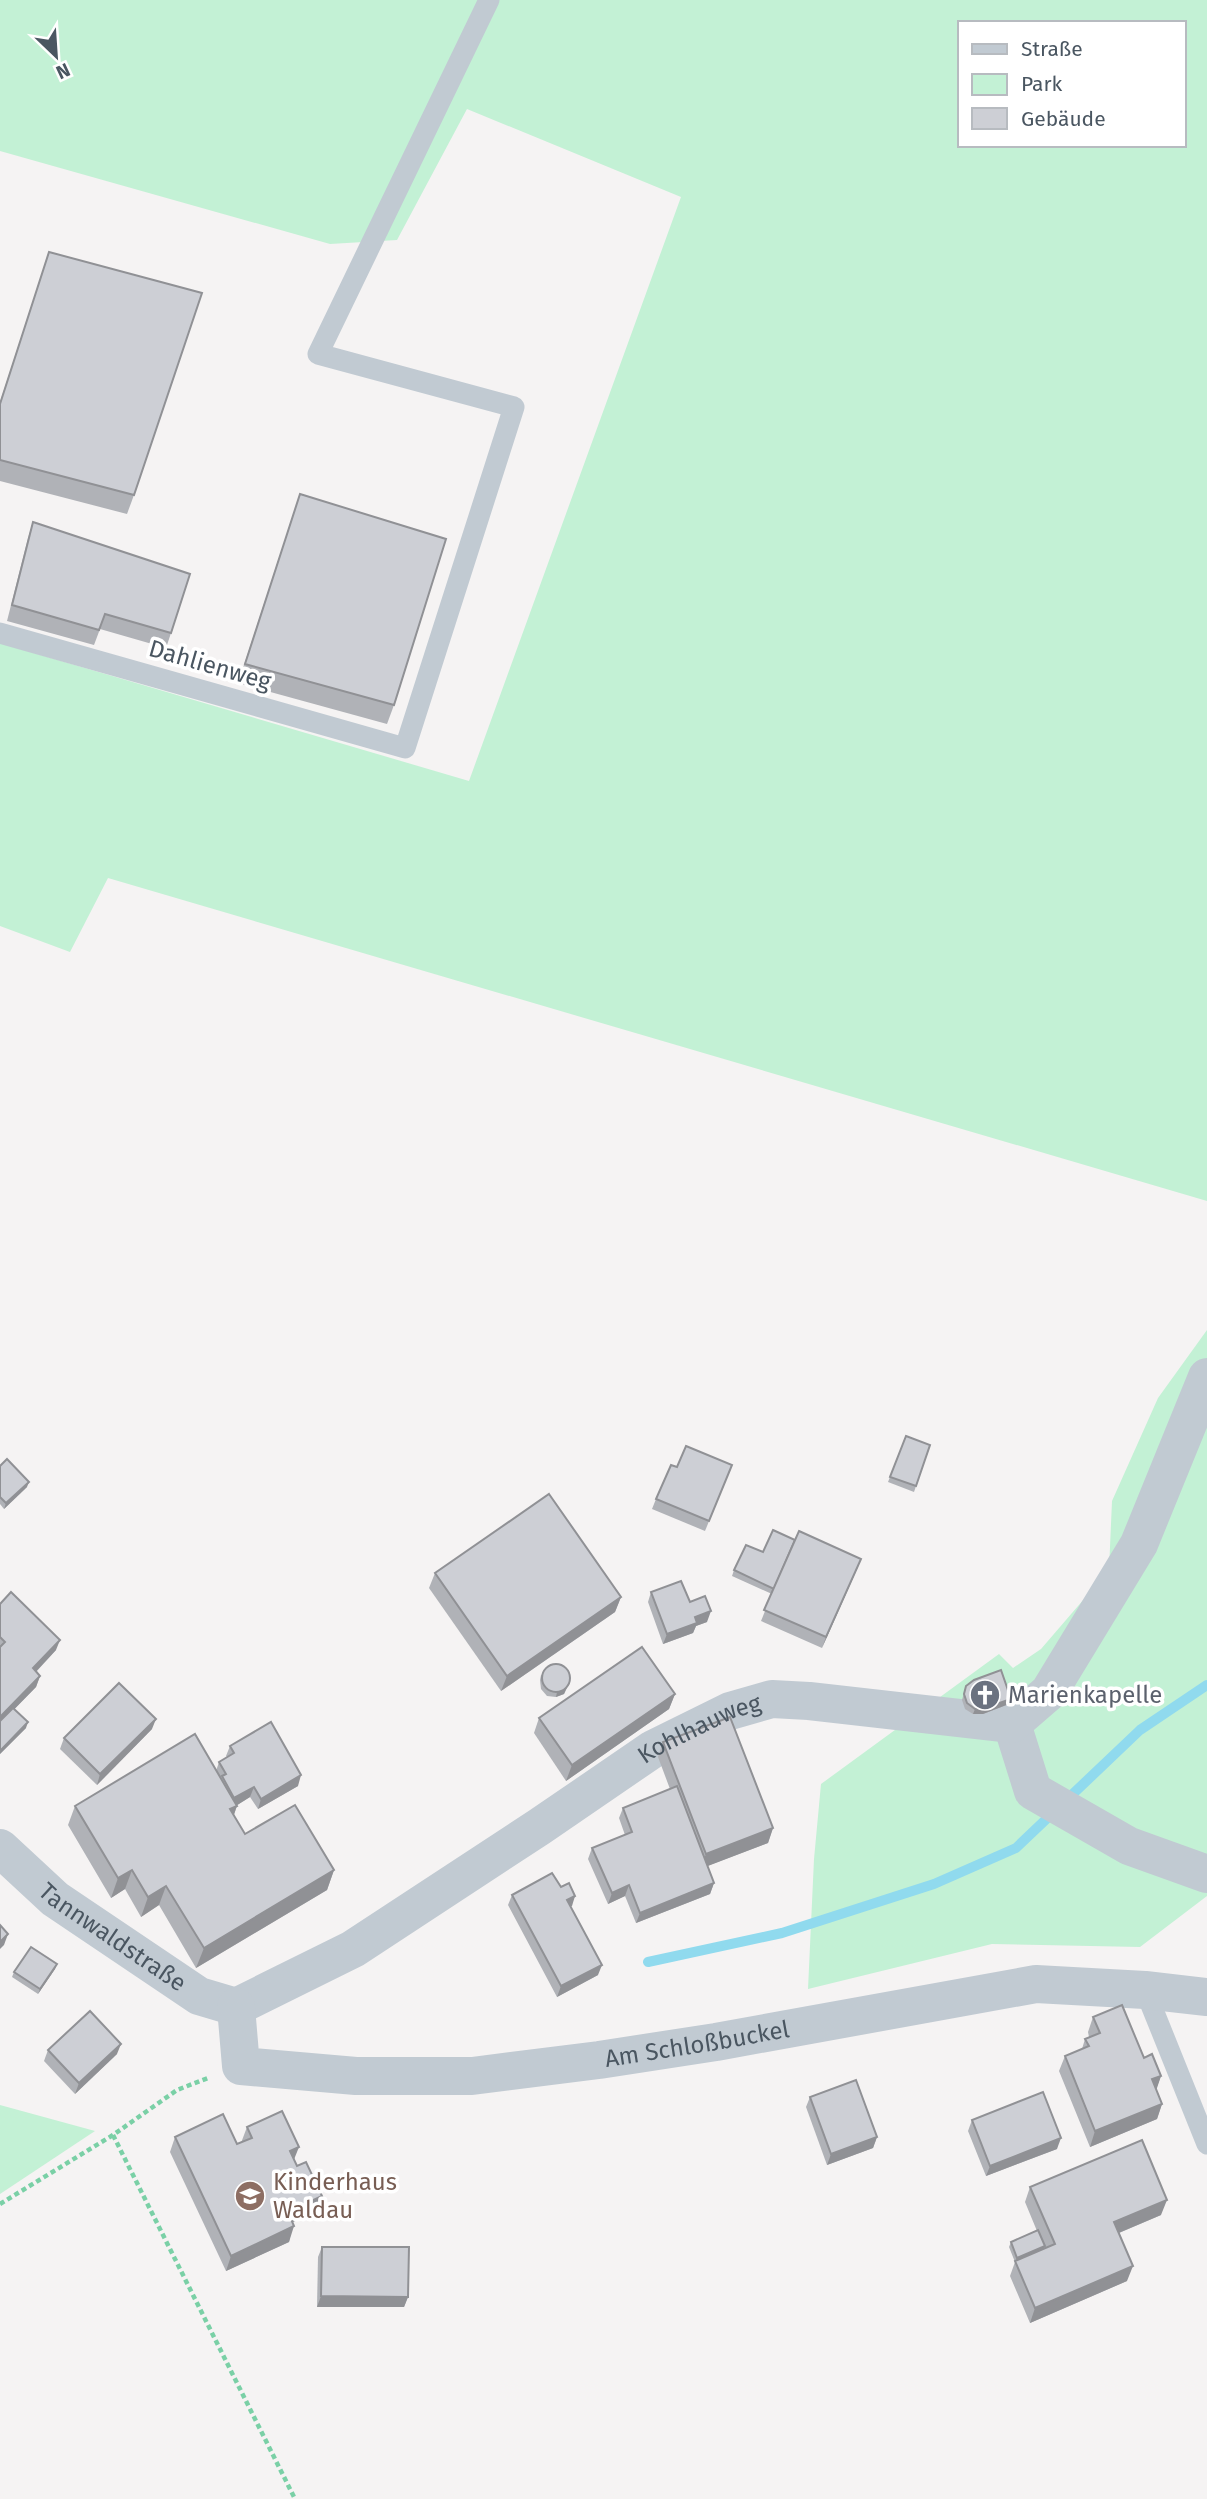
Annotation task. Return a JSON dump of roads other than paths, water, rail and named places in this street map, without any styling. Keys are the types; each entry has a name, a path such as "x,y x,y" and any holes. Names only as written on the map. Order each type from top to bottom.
{"street":[{"path":"1207,1377 1139,1544 1049,1692 1012,1724 1034,1791 1129,1846 1207,1874"},
{"name":"Kohlhauweg","path":"236,2007 353,1949 539,1828 653,1749 730,1711 772,1699 1012,1724"},
{"name":"Tannwaldstraße","path":"0,1848 55,1899 167,1975 199,1996 236,2007"},
{"name":"Am Schloßbuckel","path":"236,2007 241,2066 356,2076 472,2076 716,2042 1036,1984 1145,1990 1207,1997"}],"lane":[{"name":"Dahlienweg","path":"0,633 405,748 514,407 318,354 489,0"},
{"path":"1145,1990 1207,2144"}],"waterway":[{"path":"648,1962 782,1933 934,1884 1016,1848 1140,1730 1207,1685"}],"place":[{"name":"Marienkapelle","path":"985,1695"},
{"name":"Kinderhaus Waldau","path":"250,2196"}]}
